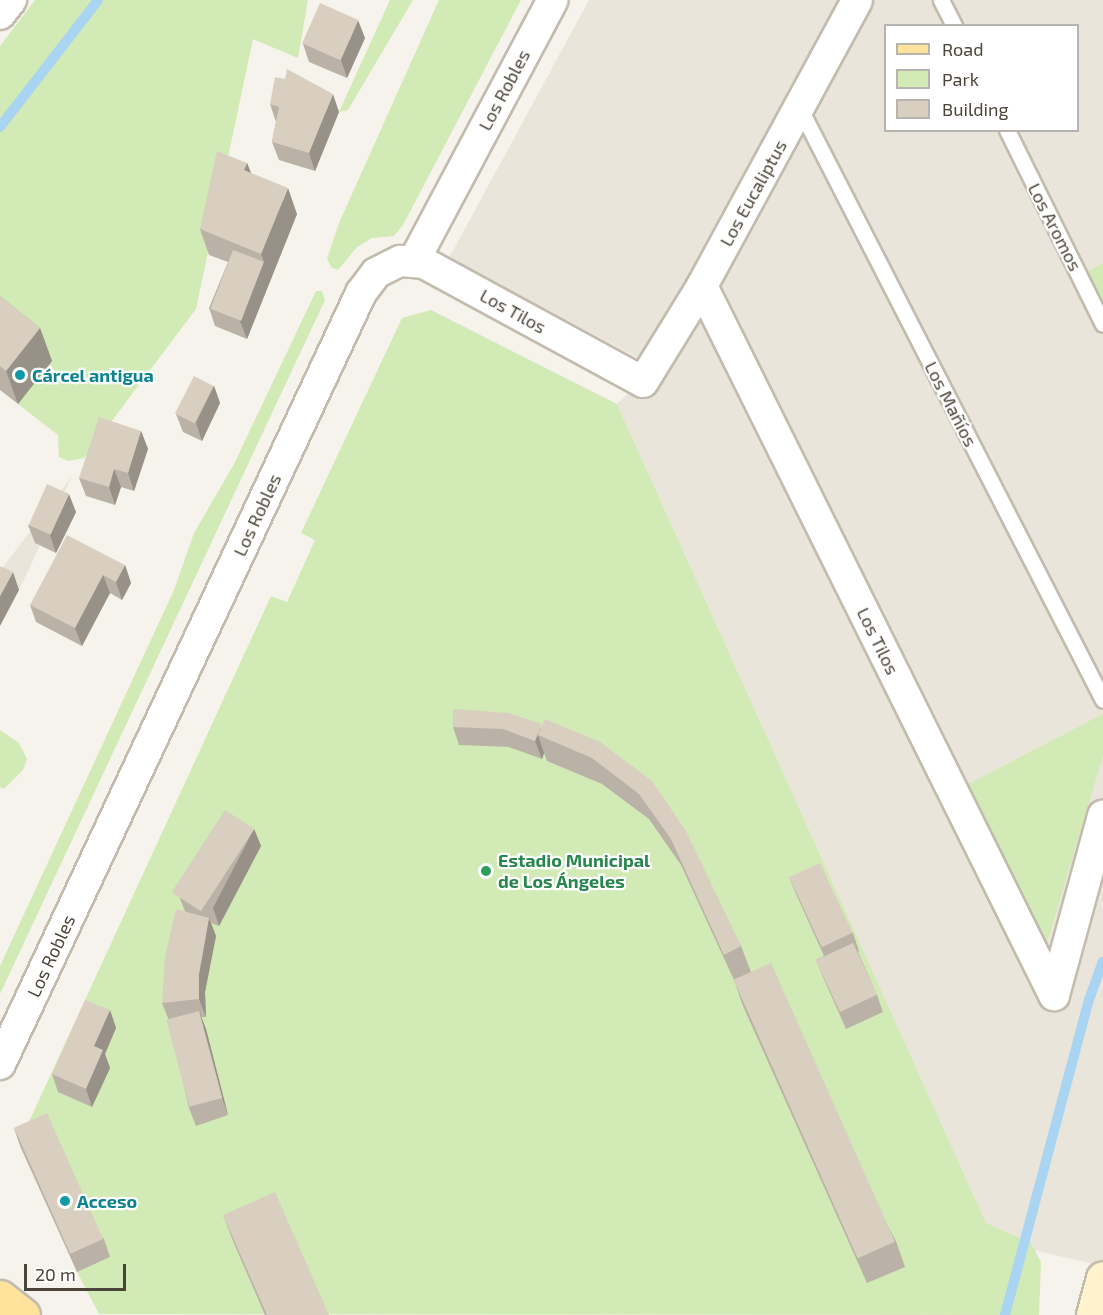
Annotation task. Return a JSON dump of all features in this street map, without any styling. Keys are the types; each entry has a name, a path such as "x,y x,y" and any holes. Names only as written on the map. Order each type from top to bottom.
{"main road":[{"path":"1093,1315 1103,1278"},
{"path":"0,1297 23,1315"}],"street":[{"path":"0,14 11,0"},
{"name":"Los Robles","path":"0,1064 361,293 376,273 400,261 415,259 553,0"},
{"name":"Los Eucaliptus","path":"643,382 702,286 856,0"},
{"name":"Los Tilos","path":"415,259 643,382"},
{"name":"Los Tilos","path":"702,286 1054,995 1103,816"}],"lane":[{"path":"941,0 953,24"},
{"name":"Los Mañíos","path":"799,107 1103,700"},
{"name":"Los Aromos","path":"1007,132 1103,324"}],"shaded area":[{"path":"589,0 1103,0 1103,1266 994,1241 617,404 655,367 449,258"},
{"path":"72,476 23,582 0,626 0,571"}],"green space":[{"path":"35,0 308,0 298,58 253,39 196,309 84,458 68,461 59,457 58,435 18,404 52,361 0,319 0,46"},
{"path":"390,0 413,0 348,110 339,112"},
{"path":"439,0 521,0 403,225 394,236 372,238 357,247 338,270 332,268 327,259 339,223"},
{"path":"1103,263 1103,324 1079,276"},
{"path":"316,291 322,291 325,300 0,994 0,966 174,590 194,533 234,464"},
{"name":"Estadio Municipal de Los Ángeles","path":"431,310 617,404 986,1223 1031,1243 1041,1262 1039,1315 99,1314 77,1272 21,1139 271,596 287,602 315,540 301,533 402,318"},
{"path":"1103,714 1103,756 1040,966 953,792"},
{"path":"0,730 19,743 27,759 23,770 4,789 0,787"}],"building":[{"path":"320,3 358,20 340,60 302,43"},
{"path":"287,69 333,94 309,153 272,142 279,107 270,104 275,77 285,79"},
{"path":"217,151 247,163 244,170 288,188 261,254 200,229"},
{"path":"233,250 264,262 241,321 210,309"},
{"path":"0,296 40,328 6,371 0,366"},
{"path":"194,376 214,386 195,423 175,413"},
{"path":"99,417 141,431 128,473 114,469 109,487 79,478"},
{"path":"47,484 69,494 51,535 29,525"},
{"path":"67,535 125,565 116,582 103,575 75,628 30,605"},
{"path":"0,566 13,572 0,596"},
{"path":"453,709 508,713 542,724 535,741 503,729 453,727"},
{"path":"545,719 600,742 652,781 686,831 741,946 724,955 671,839 639,794 592,758 538,735"},
{"path":"225,810 254,829 201,911 172,892"},
{"path":"820,863 853,933 822,947 789,877"},
{"path":"176,909 209,918 199,974 199,999 162,1003 165,957"},
{"path":"853,943 877,995 840,1012 816,960"},
{"path":"771,963 895,1242 858,1258 734,980"},
{"path":"85,1000 110,1010 94,1046 103,1050 86,1089 52,1074"},
{"path":"199,1011 222,1098 189,1107 166,1020"},
{"name":"Acceso","path":"47,1113 103,1239 70,1254 14,1128"},
{"path":"275,1192 329,1315 267,1315 223,1215"}],"waterway":[{"path":"0,127 98,0"},
{"path":"1005,1315 1089,1000 1103,961"}],"place":[{"name":"Cárcel antigua","path":"20,375"},
{"name":"Estadio Municipal de Los Ángeles","path":"486,871"},
{"name":"Acceso","path":"65,1201"}]}
